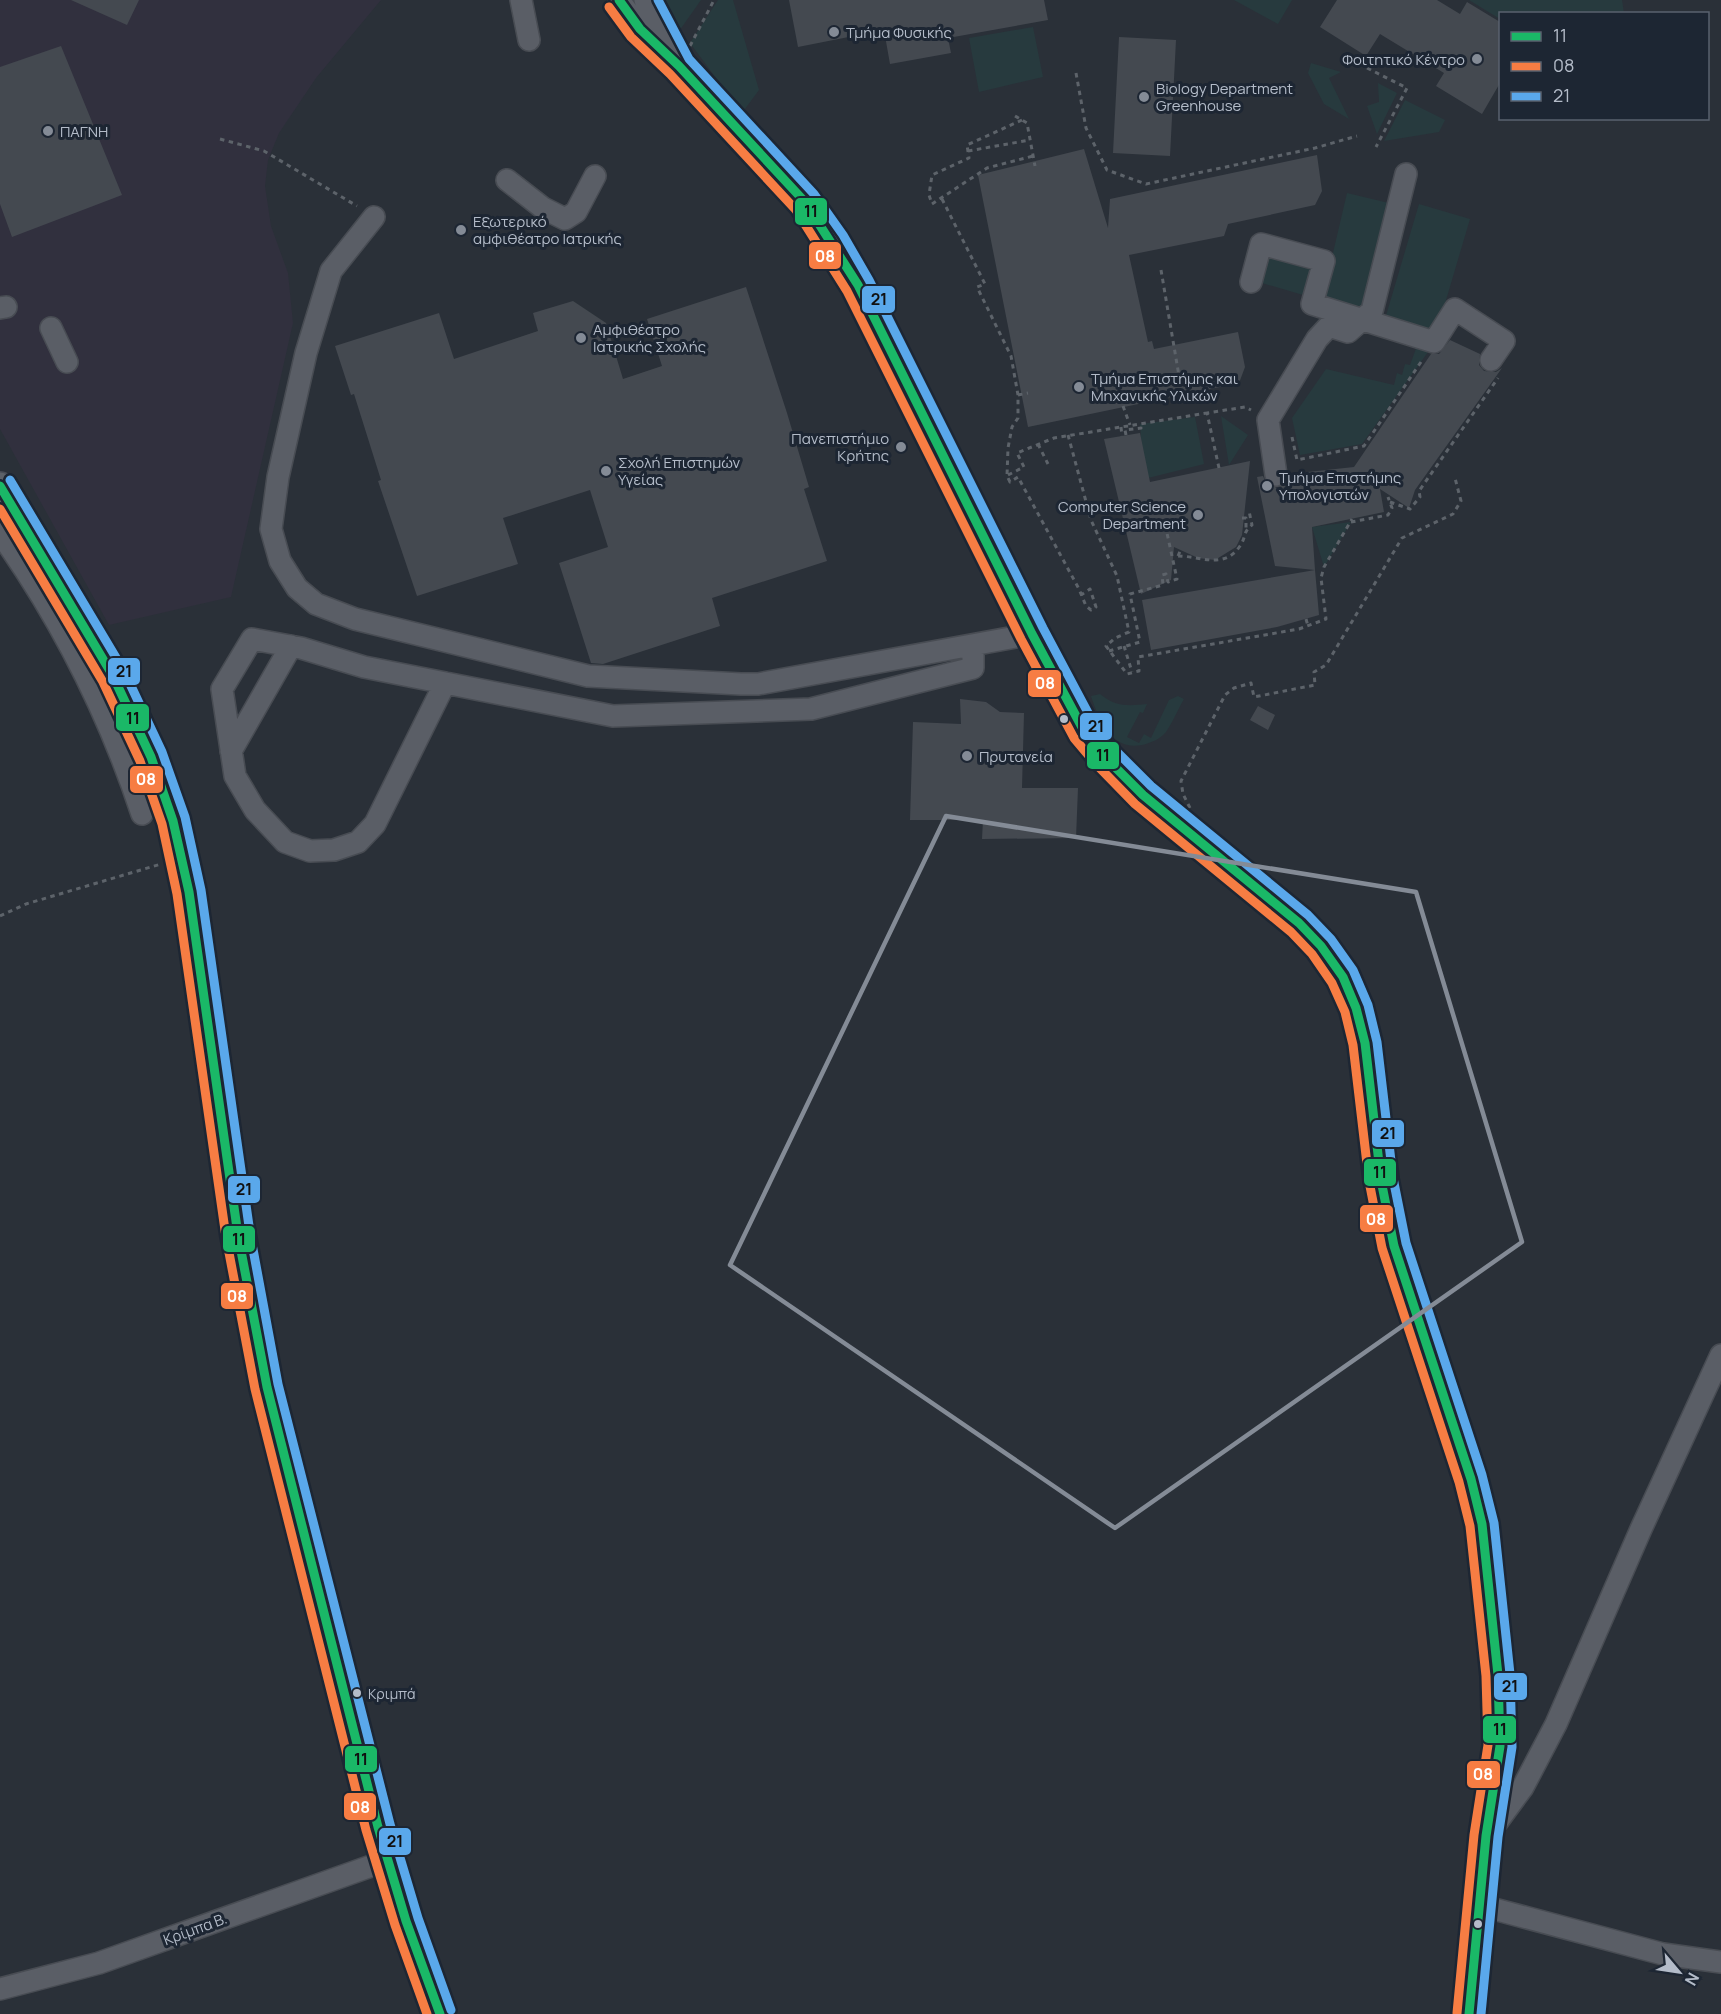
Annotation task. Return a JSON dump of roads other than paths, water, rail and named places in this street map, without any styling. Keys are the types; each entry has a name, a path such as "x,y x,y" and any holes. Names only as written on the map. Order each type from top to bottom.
{"main road":[{"path":"0,486 123,696 160,780 182,857 235,1215 261,1367 294,1507 388,1860 419,1959 440,2014"}],"street":[{"path":"521,0 529,40"},
{"path":"619,0 640,29 680,66 805,202 833,242 868,306 1032,634 1084,731 1103,755 1143,795 1299,923 1321,946 1343,977 1356,1008 1365,1043 1381,1180 1394,1246 1464,1458 1482,1524 1498,1675 1500,1746 1486,1836 1469,2014"},
{"path":"645,0 680,66"},
{"path":"1276,475 1268,420 1317,339 1329,326 1348,332 1372,311 1406,174"},
{"path":"507,180 543,208 565,219 576,212 596,176"},
{"path":"374,217 331,271 306,353 278,477 271,529 280,561 297,588 316,604 355,619 588,676 758,684 1032,634"},
{"path":"1251,282 1262,244 1324,261 1312,304 1364,318 1434,342 1455,309 1504,341 1498,365"},
{"path":"51,328 68,362"},
{"path":"0,533 84,672 115,738 142,814"},
{"path":"445,683 375,824 358,842 333,850 310,851 296,848 276,835 255,810 235,776 222,689 252,639 291,646 364,667 613,716 811,709 973,668 974,645"},
{"path":"231,752 291,646"},
{"path":"758,684 759,711"},
{"path":"1486,1836 1523,1787 1556,1724 1641,1528 1721,1355"},
{"name":"Κρίμπα Β.","path":"0,1989 117,1957 388,1860"},
{"path":"1479,1905 1663,1954 1721,1962"}],"place":[{"name":"Τμήμα Φυσικής","path":"834,32"},
{"name":"Φοιτητικό Κέντρο","path":"1477,59"},
{"name":"Biology Department Greenhouse","path":"1144,97"},
{"name":"ΠΑΓΝΗ","path":"48,131"},
{"name":"Εξωτερικό αμφιθέατρο Ιατρικής","path":"461,230"},
{"name":"Αμφιθέατρο Ιατρικής Σχολής","path":"581,338"},
{"name":"Τμήμα Επιστήμης και Μηχανικής Υλικών","path":"1079,387"},
{"name":"Πανεπιστήμιο Κρήτης","path":"901,447"},
{"name":"Σχολή Επιστημών Υγείας","path":"606,471"},
{"name":"Τμήμα Επιστήμης Υπολογιστών","path":"1267,486"},
{"name":"Computer Science Department","path":"1198,515"},
{"name":"Πρυτανεία","path":"967,756"},
{"name":"Κριμπά","path":"357,1693"}]}
